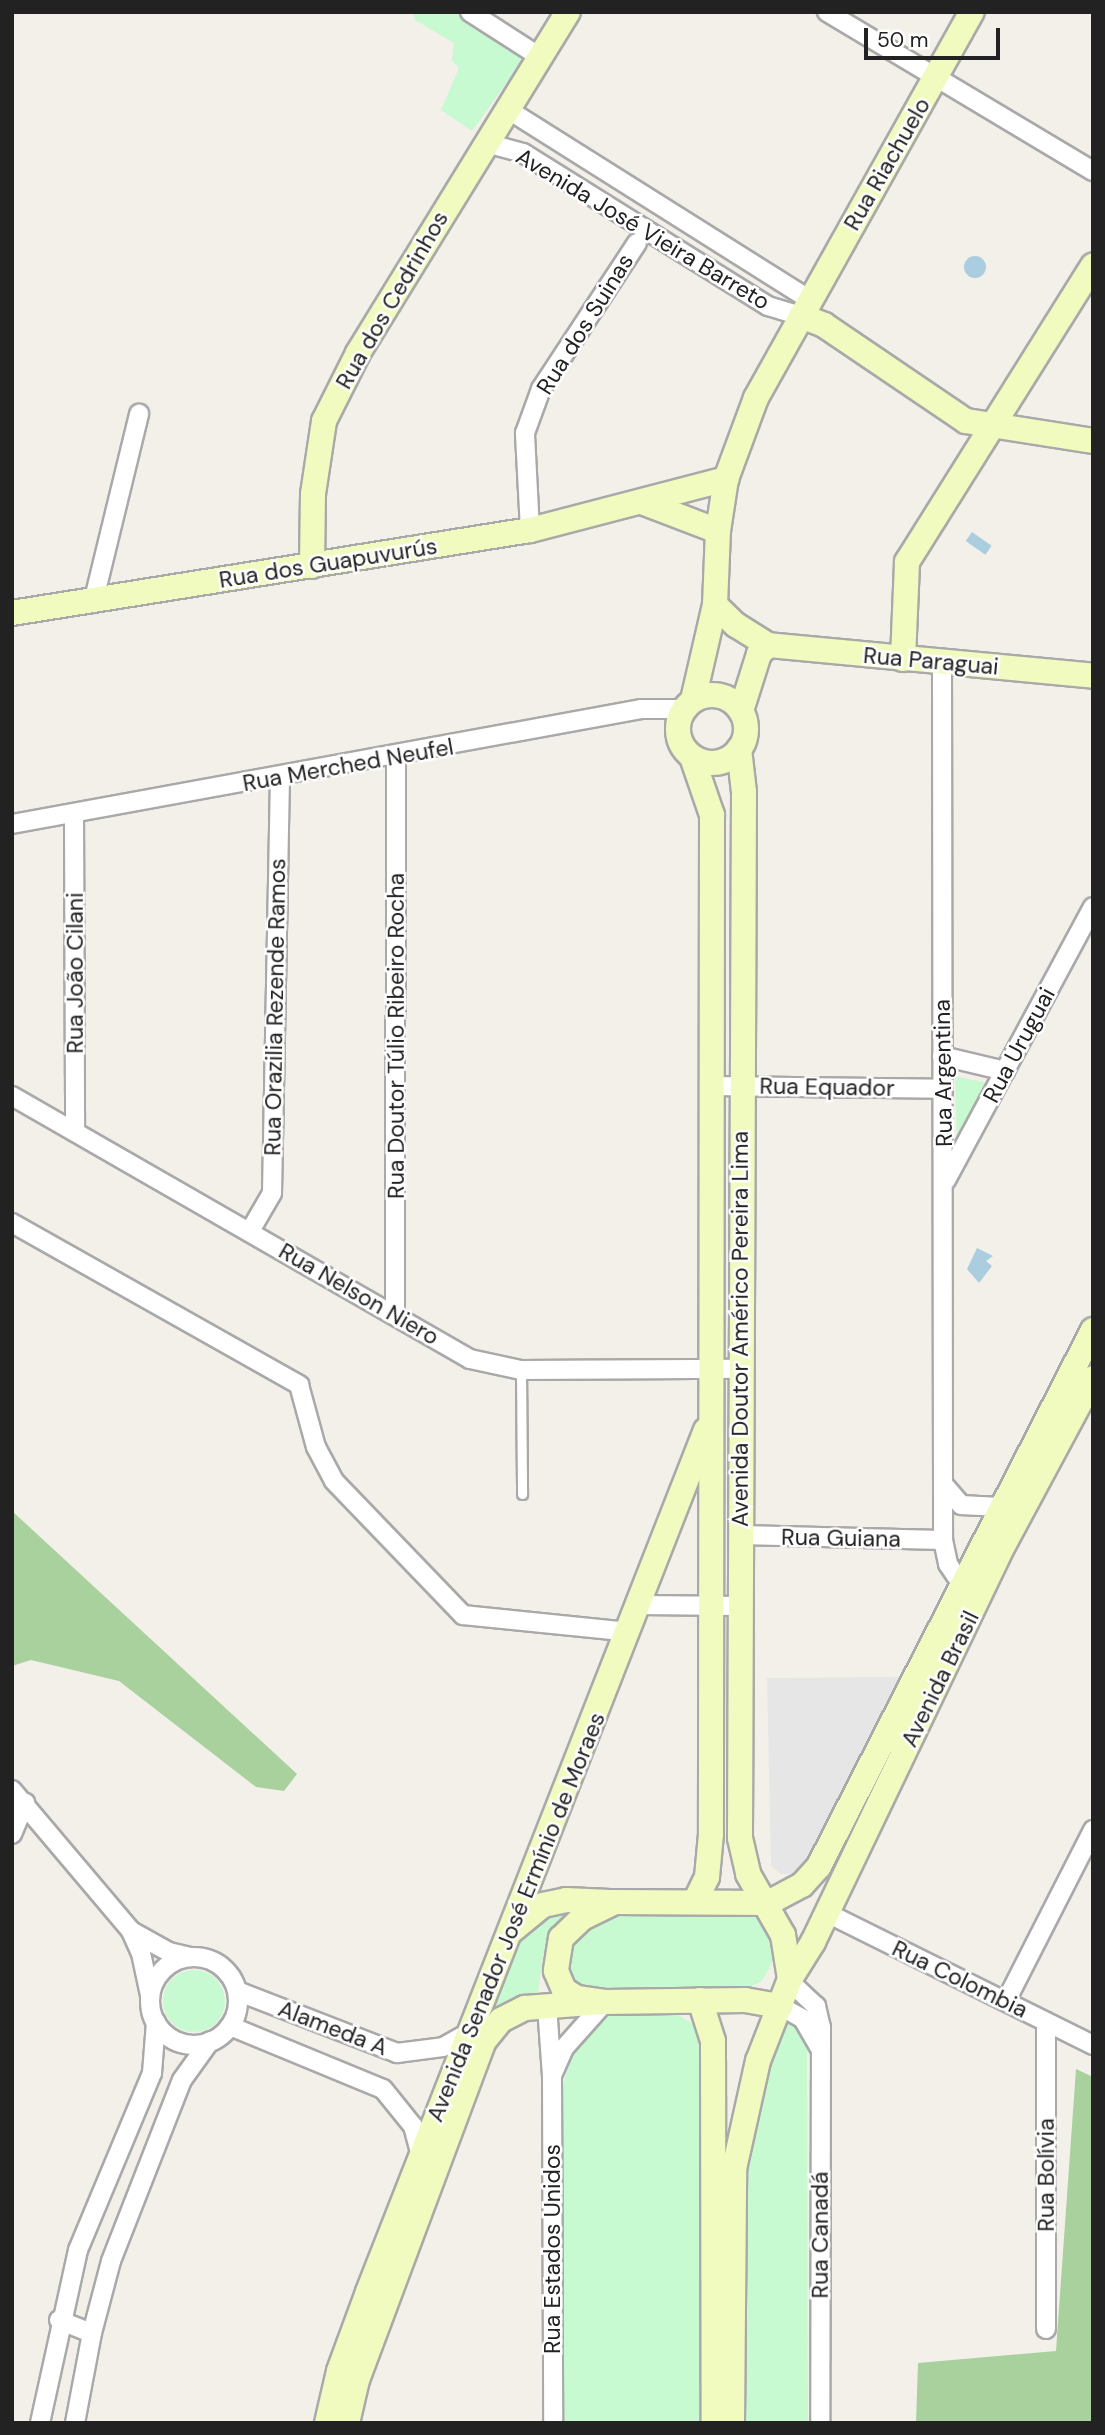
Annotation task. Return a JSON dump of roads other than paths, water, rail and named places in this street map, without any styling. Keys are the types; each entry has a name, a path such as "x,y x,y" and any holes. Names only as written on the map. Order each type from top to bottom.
{"main road":[{"name":"Rua dos Cedrinhos","path":"312,566 313,494 324,421 358,354 568,12"},
{"name":"Rua Riachuelo","path":"811,314 972,12"},
{"path":"903,659 907,562 990,425 1093,266"},
{"path":"768,645 759,654 741,711 745,723 739,749 717,762 692,757 679,738 715,605 718,531 726,479 756,398 811,314 966,421 1093,441"},
{"name":"Rua dos Guapuvurús","path":"12,613 93,603 530,530 726,479"},
{"path":"642,502 718,531"},
{"name":"Rua Paraguai","path":"715,605 736,625 768,645 1093,676"},
{"path":"689,705 719,696 741,711"},
{"name":"Avenida Doutor Américo Pereira Lima","path":"696,1899 706,1877 740,1693 740,1086 744,792 739,749"},
{"name":"Avenida Doutor Américo Pereira Lima","path":"692,757 712,815 712,1692 748,1874 768,1903 783,1935 789,1980"},
{"name":"Avenida Brasil","path":"732,2423 734,2169 743,2112 789,1980 827,1913 903,1755 971,1588 1000,1507 1093,1330"},
{"name":"Avenida Brasil","path":"768,1903 802,1885 819,1866 881,1742 1093,1378"},
{"name":"Avenida Senador José Ermínio de Moraes","path":"327,2423 339,2371 508,1934 640,1605 712,1413"},
{"path":"712,1692 740,1693"},
{"path":"881,1742 903,1755"},
{"path":"508,1934 543,1905 566,1900 615,1902 696,1899 768,1903"},
{"path":"547,2006 555,1954 561,1938 582,1918 615,1902"},
{"path":"555,1954 564,1990 577,1998 605,2002 745,2000 780,2006"},
{"path":"700,2000 713,2041 714,2423"},
{"name":"Avenida Senador José Ermínio de Moraes","path":"347,2423 362,2368 484,2041 500,2020 525,2008 605,2002"}],"street":[{"path":"470,12 540,57"},
{"path":"827,12 1093,171"},
{"name":"Avenida José Vieira Barreto","path":"506,109 811,314"},
{"name":"Avenida José Vieira Barreto","path":"486,143 523,153 768,306 811,314"},
{"name":"Rua dos Suinas","path":"530,530 525,433 541,388 637,243"},
{"path":"93,603 139,414"},
{"name":"Rua Argentina","path":"942,662 943,1540 948,1564 971,1588"},
{"name":"Rua Merched Neufel","path":"12,824 396,756 641,709 689,705"},
{"name":"Rua Doutor Túlio Ribeiro Rocha","path":"395,1315 396,756"},
{"name":"Rua Orazilia Rezende Ramos","path":"250,1231 272,1193 280,777"},
{"name":"Rua João Cilani","path":"74,813 75,1132"},
{"name":"Rua Uruguai","path":"944,1183 1093,907"},
{"path":"942,1056 1005,1071"},
{"name":"Rua Equador","path":"711,1086 943,1089"},
{"name":"Rua Nelson Niero","path":"12,1096 470,1359 521,1370 740,1369"},
{"path":"12,1223 299,1385 316,1447 334,1481 463,1615 629,1632"},
{"path":"943,1484 961,1506 1000,1507"},
{"name":"Rua Guiana","path":"740,1535 943,1540"},
{"path":"640,1605 740,1606"},
{"path":"12,1834 18,1797"},
{"path":"18,1797 131,1931 148,1975 156,2022 152,2073 78,2250 59,2320 40,2423"},
{"path":"1006,2001 1093,1830"},
{"name":"Rua Colombia","path":"827,1913 1093,2045"},
{"path":"75,2423 92,2333 111,2261 182,2080 210,2041 230,2026 238,2003 233,1979 215,1962 159,1947 131,1931"},
{"path":"150,1998 158,1975 190,1957"},
{"name":"Rua Canadá","path":"789,1980 816,2006 819,2047 820,2423"},
{"name":"Alameda A","path":"237,1991 397,2053 435,2049 470,2032"},
{"path":"552,2076 564,2048 605,2002"},
{"name":"Rua Estados Unidos","path":"547,2006 552,2076 553,2423"},
{"path":"780,2006 803,2019 819,2047"},
{"path":"156,2022 163,2032 186,2043 210,2041"},
{"name":"Rua Bolívia","path":"1046,2022 1046,2329"},
{"name":"Alameda A","path":"230,2026 383,2089 413,2126 421,2157"},
{"path":"59,2320 92,2333"}],"lane":[{"path":"521,1370 523,1494"}],"water":[{"path":"975,256 985,263 986,267 979,277 975,278 965,271 964,267 971,257"},
{"path":"972,532 992,546 985,555 966,541"},
{"path":"977,1248 993,1256 986,1261 992,1266 979,1283 967,1269"}]}
